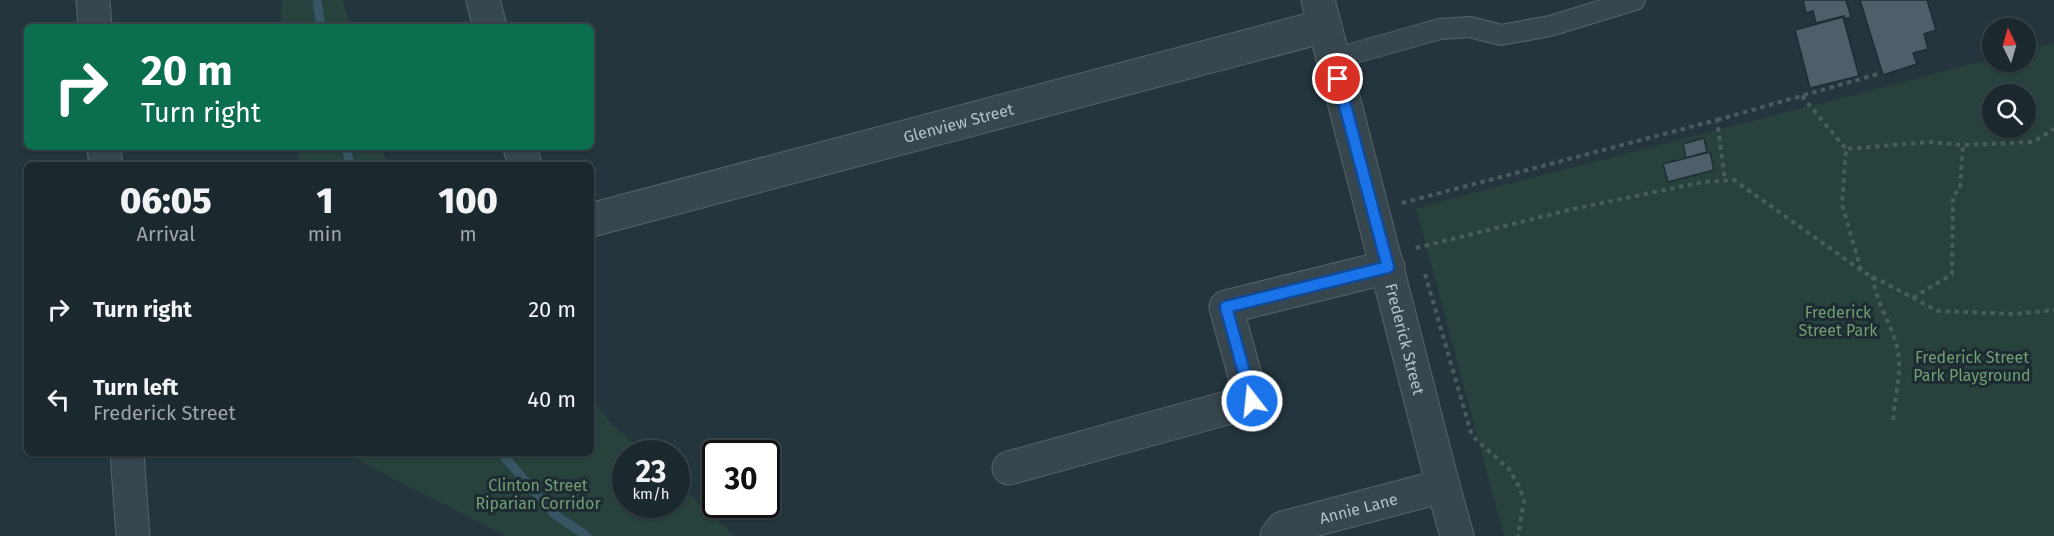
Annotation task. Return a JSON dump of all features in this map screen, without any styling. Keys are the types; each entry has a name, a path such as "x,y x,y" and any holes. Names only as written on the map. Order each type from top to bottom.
{"street":[{"path":"93,0 95,24"},
{"path":"483,0 489,24"},
{"name":"Frederick Street","path":"1321,13 1457,536"},
{"name":"Glenview Street","path":"594,219 1321,13"},
{"path":"1009,468 1252,401 1226,307 1388,267"},
{"path":"127,456 134,536"},
{"name":"Annie Lane","path":"1277,536 1283,528 1443,486"}],"lane":[{"path":"1333,59 1440,29 1470,27 1501,35 1550,26 1635,0"}],"path":[{"path":"1372,211 1718,120 1878,74"},
{"path":"1802,96 1846,149 1842,204 1862,271"},
{"path":"1718,120 1725,180"},
{"path":"1846,149 1929,142 1963,145 2033,142 2054,129"},
{"path":"1912,298 1952,274 1953,196 1960,189 1963,145"},
{"path":"1388,267 1417,247 1573,208 1703,182 1734,180 1862,271 1938,311 2014,314 2054,310"},
{"path":"1417,247 1420,258"},
{"path":"1424,269 1472,436 1509,469 1520,488 1524,501 1518,536"},
{"path":"1873,275 1875,291 1888,319 1898,353 1900,370 1893,423"}],"green space":[{"path":"282,0 343,0 349,24 281,24"},
{"name":"Frederick Street Park","path":"2054,43 2054,536 1504,536 1416,208 1982,62 1982,72 2036,72 2036,47"},
{"path":"296,150 383,150 386,162 300,162"},
{"name":"Clinton Street Riparian Corridor","path":"594,401 609,421 630,440 612,440 612,518 690,518 690,495 702,506 702,518 715,518 735,536 505,536 356,459 356,456 594,456"}],"building":[{"path":"1803,0 1846,0 1851,17 1845,19 1844,16 1816,23 1813,11 1806,13"},
{"path":"1860,0 1927,0 1936,30 1924,34 1928,49 1913,53 1917,64 1883,75"},
{"path":"1843,17 1859,76 1810,88 1795,30"},
{"path":"1704,138 1707,152 1686,158 1683,144"},
{"path":"1710,152 1714,170 1668,182 1663,164"}],"waterway":[{"path":"317,0 321,24"},
{"path":"347,150 349,162"},
{"path":"504,456 554,514 587,536"}],"route":[{"path":"1252,401 1226,307 1388,267 1338,79"}],"park label":[{"name":"Frederick Street Park Playground","path":"1972,366"}]}
